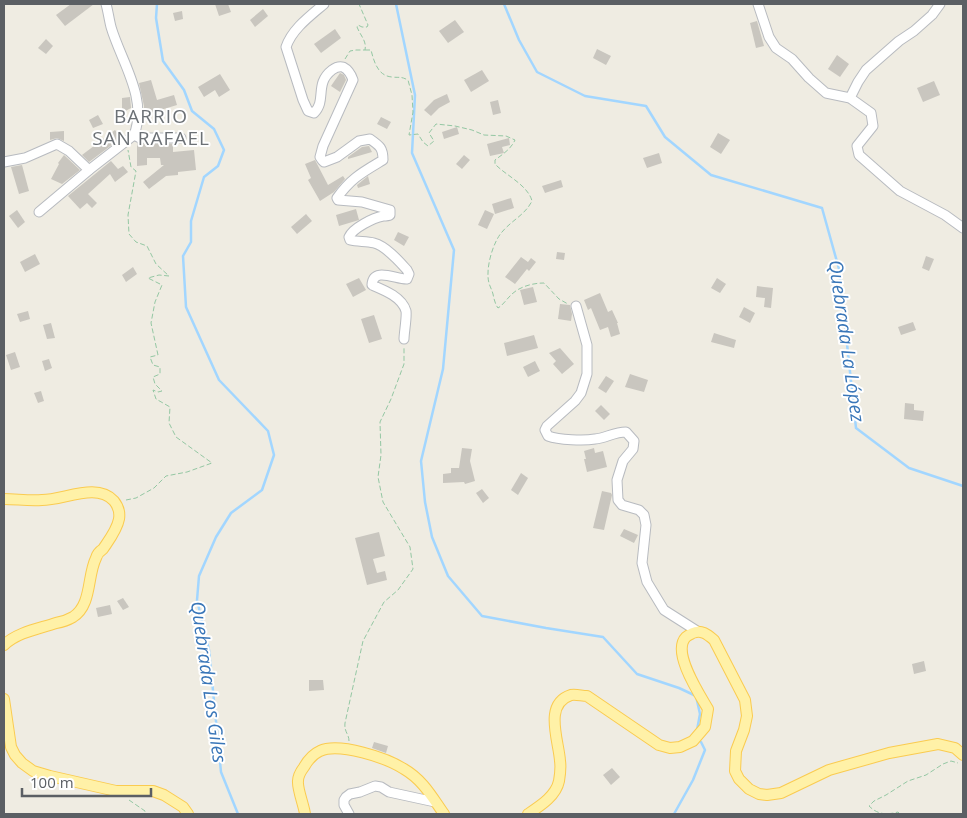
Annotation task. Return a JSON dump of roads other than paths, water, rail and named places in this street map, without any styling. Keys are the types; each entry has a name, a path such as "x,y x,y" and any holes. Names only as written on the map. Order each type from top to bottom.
{"main road":[{"path":"4,498 43,500 99,492 109,496 116,503 120,518 114,531 96,557 82,608 65,621 14,637 4,645"},
{"path":"528,814 541,806 554,792 559,782 560,762 554,729 554,716 556,709 562,701 572,695 587,696 659,745 670,748 680,747 693,741 705,727 708,709 689,675 682,656 686,637 696,631 707,633 714,640 745,700 747,716 736,751 736,771 739,779 749,789 759,794 781,793 829,770 889,753 938,744 955,748 963,755"},
{"path":"4,699 11,746 15,755 22,763 33,770 50,776 116,791 153,791 183,806 188,814"},
{"path":"305,814 298,781 301,772 309,758 319,751 329,748 349,749 389,761 405,769 423,783 444,814"}],"street":[{"path":"39,212 126,142 134,135 138,126 137,95 111,26 106,4"},
{"path":"324,4 296,30 289,38 286,47 308,111 314,113 319,108 322,81 336,67 346,68 353,80 323,146 320,157 322,160 324,162 337,157 359,141 370,139 379,145 383,152 383,160 355,176 337,198 342,201 362,202 390,210 388,217 382,216 368,222 352,232 349,237 350,240 375,243 388,251 408,270 407,279 402,280 383,274 374,278 372,282 372,285 387,291 399,300 406,311 404,339"},
{"path":"758,4 776,48 792,59 809,78 826,92 850,98 871,113 873,126 857,146 859,155 900,191 945,214 963,228"},
{"path":"850,98 866,70 932,15 940,4"},
{"path":"134,135 140,138 181,138"},
{"path":"4,162 25,158 57,144 69,151 89,170"},
{"path":"576,306 587,345 587,374 581,393 545,430 548,436 554,439 596,439 618,432 626,432 634,441 633,449 623,461 617,480 618,500 622,506 639,510 644,515 646,525 642,562 647,582 664,610 696,631"},
{"path":"349,814 344,805 346,797 375,786 389,792 435,802"}],"waterway":[{"name":"Quebrada Los Giles","path":"157,4 156,18 163,61 184,90 192,111 214,129 224,150 218,166 204,177 191,221 191,242 183,256 186,307 219,380 268,431 274,455 262,490 231,513 216,537 199,576 197,600 209,650 221,772 238,814"},
{"path":"396,4 415,95 412,153 454,250 443,369 421,461 425,502 432,537 448,576 482,616 603,637 637,674 679,688 696,696 700,714 697,730"},
{"name":"Quebrada La López","path":"504,4 519,40 537,72 585,96 646,106 665,137 711,175 822,208 839,269 856,428 909,468 963,486"},
{"path":"674,814 693,780 705,750 701,742"}],"district":[{"name":"BARRIO SAN RAFAEL","path":"151,127"}]}
